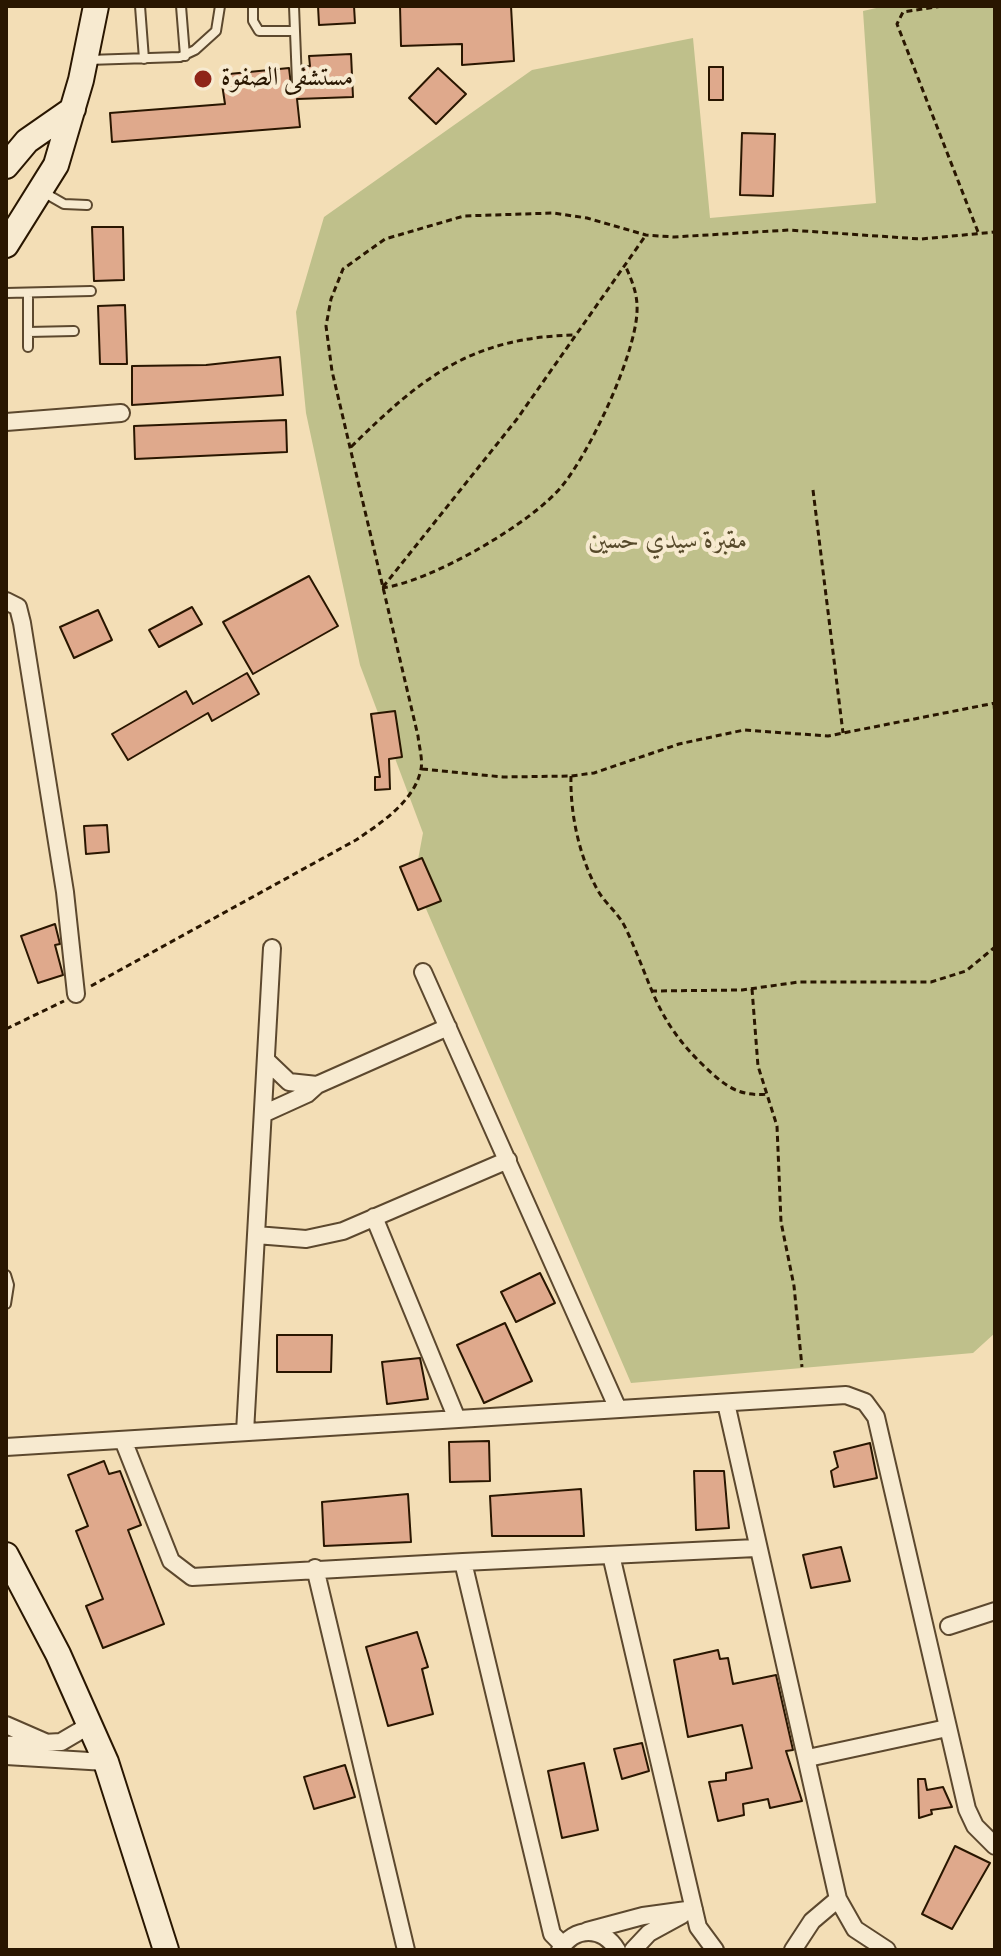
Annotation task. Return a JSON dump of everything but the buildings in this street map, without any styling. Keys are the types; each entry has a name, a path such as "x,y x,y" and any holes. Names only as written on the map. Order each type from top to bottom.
{"street":[{"path":"6,245 56,165 73,109 96,6"},
{"path":"6,166 27,141 73,109"},
{"path":"6,422 121,413"},
{"path":"6,601 18,607 22,623 65,892 76,994"},
{"path":"245,1432 272,948"},
{"path":"423,972 618,1409"},
{"path":"263,1114 307,1094 317,1085 448,1027"},
{"path":"267,1061 289,1082 317,1085"},
{"path":"256,1235 291,1239 325,1237 508,1160"},
{"path":"374,1217 457,1419"},
{"path":"6,1447 846,1395 865,1402 873,1411 971,1818 995,1846"},
{"path":"726,1403 756,1548 808,1758 838,1899 855,1929 887,1950"},
{"path":"123,1440 171,1561 183,1573 203,1577 315,1568 756,1548"},
{"path":"6,1555 106,1762 166,1950"},
{"path":"611,1555 694,1909 702,1936 715,1950"},
{"path":"463,1562 552,1934 562,1947 578,1933 643,1916 694,1909"},
{"path":"315,1568 406,1950"},
{"path":"949,1626 995,1611"},
{"path":"6,1725 48,1744"},
{"path":"6,1745 61,1742 90,1725"},
{"path":"808,1758 947,1728"},
{"path":"6,1756 106,1762"},
{"path":"793,1950 812,1921 838,1899"},
{"path":"633,1950 649,1933 694,1909"},
{"path":"587,1931 606,1937 617,1950"}],"lane":[{"path":"140,6 144,59"},
{"path":"181,6 185,56"},
{"path":"85,60 185,56 216,31 220,6"},
{"path":"253,6 253,21 259,31 295,31"},
{"path":"294,6 297,82"},
{"path":"42,191 64,204 87,205"},
{"path":"6,293 91,291"},
{"path":"28,293 28,347"},
{"path":"28,332 74,331"},
{"path":"6,1275 9,1285 6,1304"}],"path":[{"path":"942,6 903,12 897,24 978,232"},
{"path":"6,1029 76,994 356,840 399,806 421,769 418,736 332,371 326,326 343,269 385,239 464,216 553,213 587,218 646,235 699,237 812,230 921,239 995,232"},
{"path":"382,588 517,419 646,235"},
{"path":"382,588 399,586 443,568 542,506 561,487 593,435 634,331 636,293 625,265"},
{"path":"351,447 407,393 451,365 525,339 576,335"},
{"path":"813,490 843,734"},
{"path":"421,769 525,778 571,776 594,773 679,744 744,730 843,734 995,703 995,718"},
{"path":"571,776 573,817 594,883 626,929 649,991 683,1045 725,1086 744,1094 767,1094"},
{"path":"649,991 752,989 799,982 931,982 966,971 995,947"},
{"path":"752,989 755,1054 777,1126 781,1222 794,1286 802,1367"}],"green space":[{"name":"مقبرة سيدي حسين","path":"885,6 995,6 995,1333 973,1353 631,1383 414,881 423,833 360,665 306,413 296,312 324,217 532,70 693,38 710,218 876,203 863,11"}],"place":[{"name":"مستشفى الصفوة","path":"203,79"}]}
